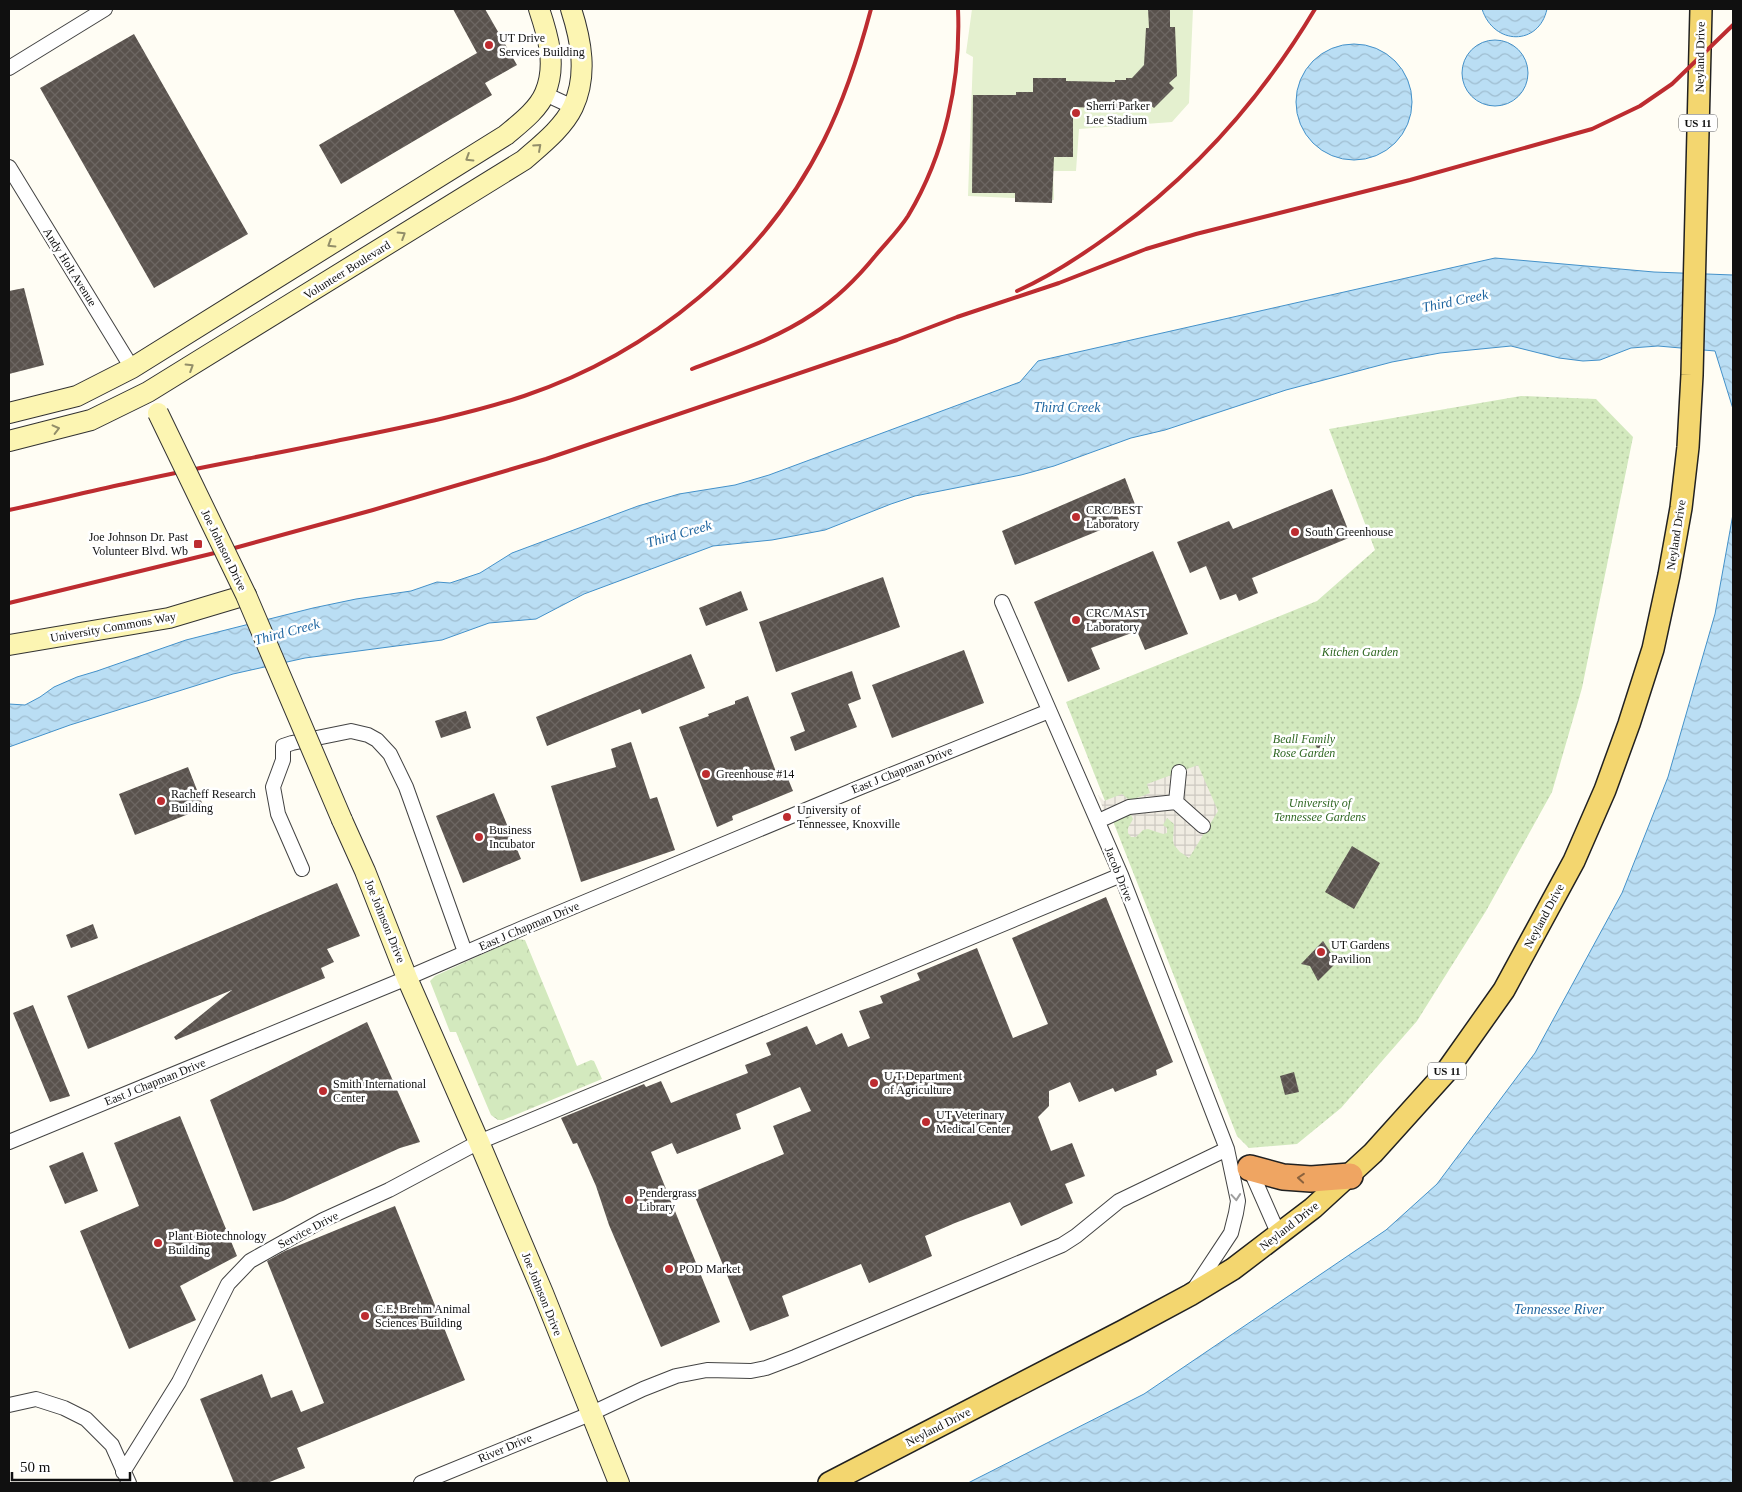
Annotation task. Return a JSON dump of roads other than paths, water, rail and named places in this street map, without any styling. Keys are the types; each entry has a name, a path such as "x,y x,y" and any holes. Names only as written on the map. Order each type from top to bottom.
{"highway":[{"path":"1250,1168 1283,1177 1311,1179 1350,1176"}],"main road":[{"name":"Neyland Drive","path":"829,1483 1190,1295 1232,1269 1279,1235 1350,1176 1373,1153 1446,1072 1504,990 1574,861 1605,790 1653,649 1670,575 1681,508 1688,447 1692,375 1701,9"}],"street":[{"path":"9,68 106,9"},
{"path":"9,413 77,396 132,368 506,136 534,109 545,94 552,56 538,9"},
{"name":"Volunteer Boulevard","path":"9,441 91,420 148,392 524,160 558,129 573,107 581,80 582,54 571,9"},
{"path":"545,94 573,107"},
{"name":"Andy Holt Avenue","path":"9,167 132,368"},
{"name":"Joe Johnson Drive","path":"132,368 148,392 246,595 365,871 407,978 543,1293 619,1483"},
{"name":"University Commons Way","path":"9,645 169,618 246,595"},
{"name":"Jacob Drive","path":"1002,602 1121,875 1227,1149 1238,1201 1236,1213 1231,1232 1190,1295"},
{"name":"East J Chapman Drive","path":"9,1142 1049,710"},
{"path":"302,869 278,814 273,787 283,760 284,746 292,742 351,731 368,735 390,754 406,787 465,952"},
{"path":"1176,802 1179,772"},
{"path":"1105,818 1129,808 1176,802 1203,826"},
{"name":"Service Drive","path":"126,1478 179,1382 228,1284 250,1261 323,1220 389,1190 479,1142 1121,875"},
{"name":"Jacob Drive","path":"1227,1149 1250,1168 1279,1235"},
{"name":"River Drive","path":"421,1483 590,1414 643,1389 682,1375 707,1370 751,1371 769,1367 795,1357 1062,1245 1119,1201 1227,1149"},
{"path":"9,1404 36,1399 64,1408 86,1419 112,1445 126,1478"}],"water":[{"path":"1482,9 1547,9 1542,21 1535,30 1526,35 1516,37 1496,30 1488,21"},
{"path":"1495,40 1508,42 1518,50 1526,60 1528,73 1526,86 1518,96 1508,104 1495,106 1482,104 1472,96 1464,86 1462,73 1464,60 1472,50 1482,42"},
{"path":"1354,44 1376,49 1395,61 1407,80 1412,102 1407,124 1395,143 1376,155 1354,160 1332,155 1313,143 1301,124 1296,102 1301,80 1313,61 1332,49"},
{"name":"Third Creek","path":"1495,258 1654,272 1733,275 1733,409 1715,351 1658,346 1631,348 1600,360 1583,361 1559,358 1511,346 1440,353 1392,362 1286,390 1165,430 1131,438 1054,466 1021,475 915,496 825,530 772,540 713,546 584,594 536,619 489,623 442,640 305,658 233,674 70,725 9,747 9,704 25,705 54,687 77,677 186,640 313,608 356,599 411,591 437,582 450,583 480,573 512,553 638,506 679,494 735,485 769,475 1020,382 1038,361"},
{"name":"Tennessee River","path":"1733,514 1733,1482 968,1483 1144,1394 1386,1230 1437,1184 1535,1053 1622,893 1668,777 1715,614"}],"railway":[{"path":"9,510 150,478 478,410 524,396 571,378 616,355 659,328 699,297 736,263 770,225 799,184 832,124 851,76 871,9"},
{"path":"692,369 784,331 822,308 855,279 908,216 932,168 948,116 957,63 958,9"},
{"path":"1017,291 1055,272 1091,248 1144,209 1173,184 1226,131 1250,102 1295,41 1315,9"},
{"path":"9,603 231,549 373,510 546,459 897,340 957,317 1059,283 1146,249 1196,234 1410,180 1592,129 1640,106 1672,84 1733,25"}],"place":[{"name":"UT Drive Services Building","path":"489,45"},
{"name":"Sherri Parker Lee Stadium","path":"1076,113"},
{"name":"CRC/BEST Laboratory","path":"1076,517"},
{"name":"South Greenhouse","path":"1295,532"},
{"name":"Joe Johnson Dr. Past Volunteer Blvd. Wb","path":"198,544"},
{"name":"CRC/MAST Laboratory","path":"1076,620"},
{"name":"Greenhouse #14","path":"706,774"},
{"name":"Racheff Research Building","path":"161,801"},
{"name":"University of Tennessee, Knoxville","path":"787,817"},
{"name":"Business Incubator","path":"479,837"},
{"name":"UT Gardens Pavilion","path":"1321,952"},
{"name":"U T Department of Agriculture","path":"874,1083"},
{"name":"Smith International Center","path":"323,1091"},
{"name":"UT Veterinary Medical Center","path":"926,1122"},
{"name":"Pendergrass Library","path":"629,1200"},
{"name":"Plant Biotechnology Building","path":"158,1243"},
{"name":"POD Market","path":"669,1269"},
{"name":"C.E. Brehm Animal Sciences Building","path":"365,1316"}],"park label":[{"name":"Kitchen Garden","path":"1360,652"},
{"name":"Beall Family Rose Garden","path":"1304,746"},
{"name":"University of Tennessee Gardens","path":"1320,810"}]}
